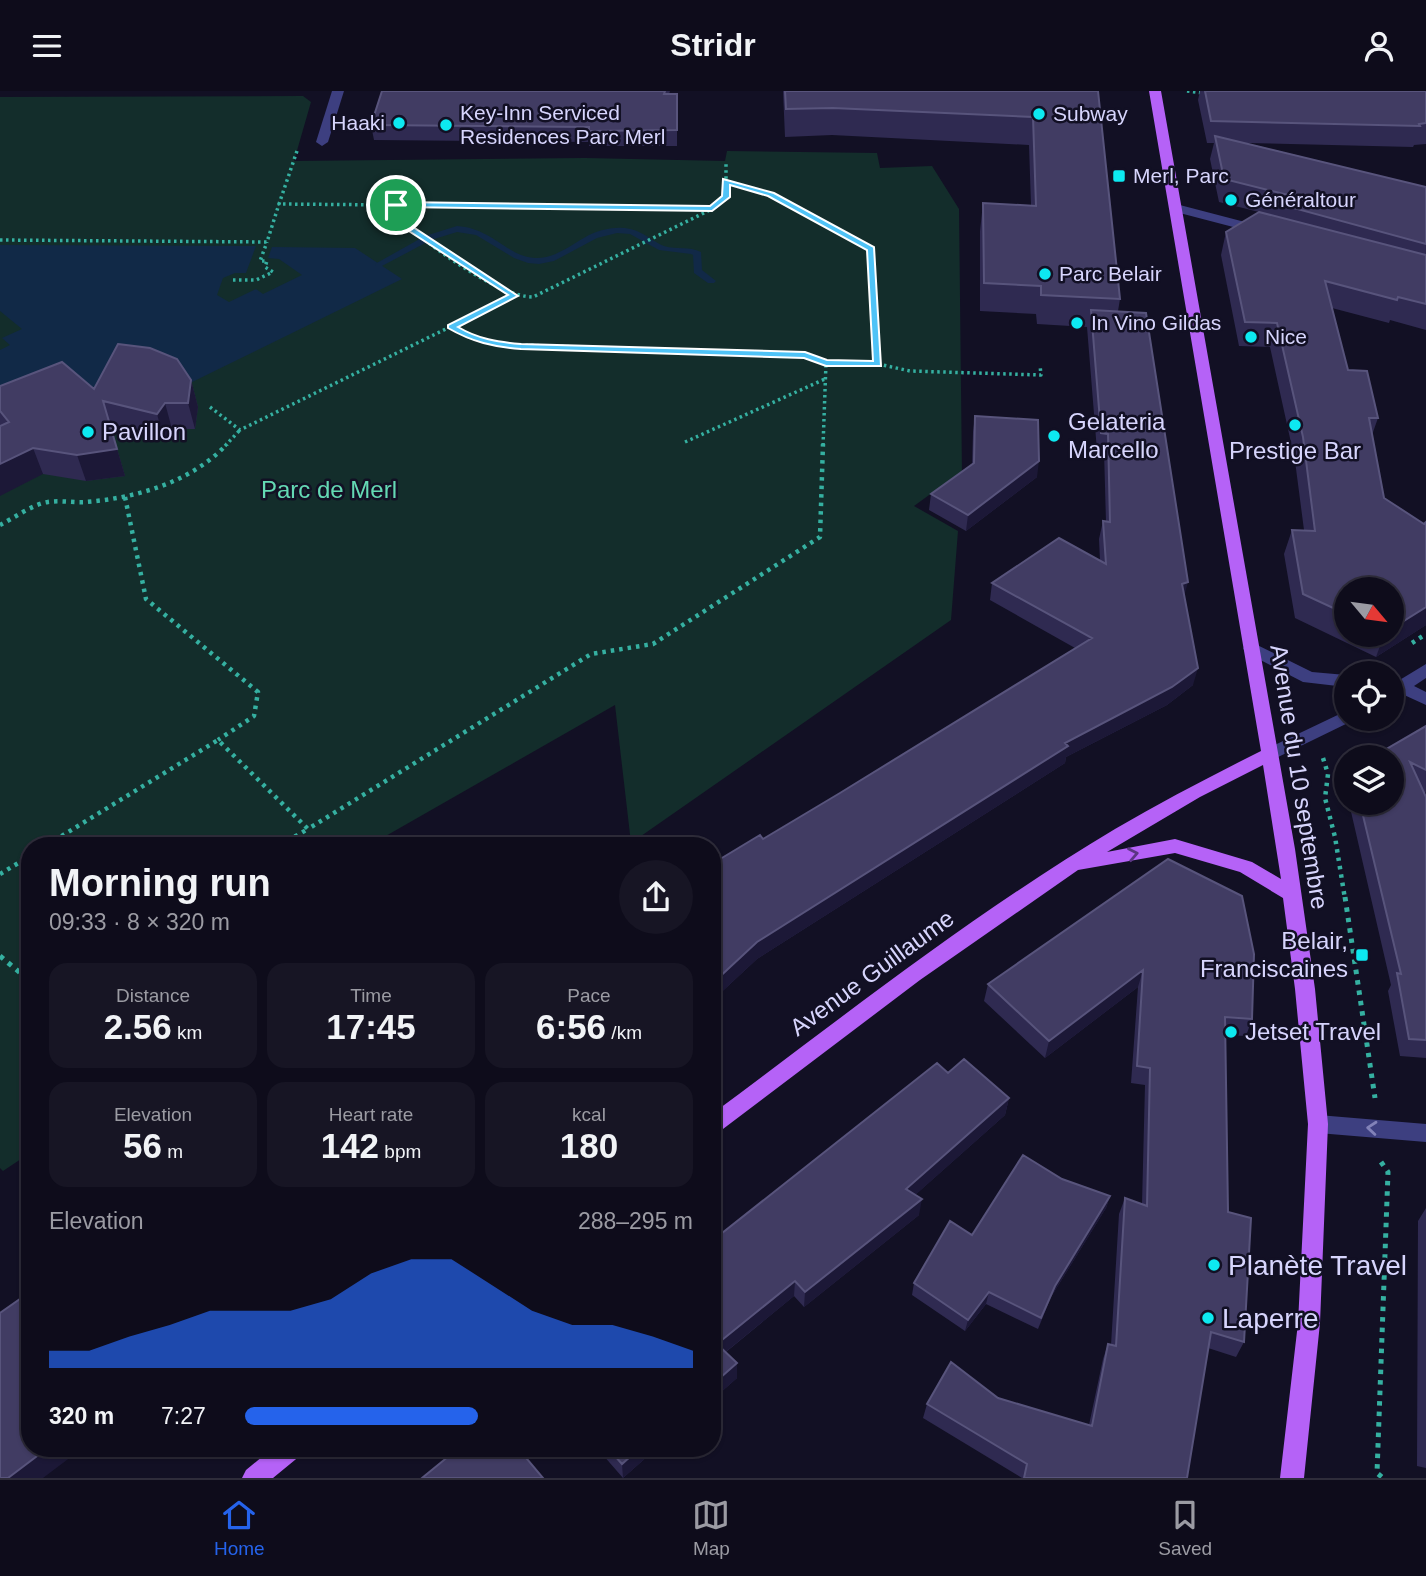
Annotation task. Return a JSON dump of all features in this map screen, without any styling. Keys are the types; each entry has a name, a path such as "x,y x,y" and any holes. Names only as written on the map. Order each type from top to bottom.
{"main road":[{"name":"Avenue du 10 septembre","path":"1155,91 1292,894 1318,1124 1309,1323 1296,1476"},
{"name":"Avenue Guillaume","path":"721,1119 1066,867 1205,784 1268,755"},
{"name":"Avenue Guillaume","path":"1066,867 1175,846 1247,867 1292,894"},
{"path":"254,1478 280,1457"}],"street":[{"path":"322,142 338,91"},
{"path":"1176,208 1272,233"},
{"path":"1251,648 1309,678 1334,680"},
{"path":"1404,683 1426,670"},
{"path":"1404,691 1426,699"},
{"path":"1268,755 1334,723"},
{"path":"1318,1124 1426,1133"}],"path":[{"path":"1187,91 1207,93"},
{"path":"233,279 256,280 273,272 265,267 267,261 260,261 299,142 322,142"},
{"path":"0,525 46,502 85,502 125,497 173,482 213,459 240,431 514,296 533,297 712,209 726,197 726,161"},
{"path":"726,181 771,195 871,249 878,364"},
{"path":"279,204 712,209"},
{"path":"396,205 394,213 401,223 514,296"},
{"path":"0,240 267,242"},
{"path":"451,327 469,337 493,344 805,355 826,363 878,364 910,371 1041,375 1040,365"},
{"path":"294,837 591,654 653,644 820,537 826,363"},
{"path":"685,442 825,379"},
{"path":"210,407 240,431"},
{"path":"60,837 254,716 257,692 146,599 125,497"},
{"path":"1409,646 1426,634"},
{"path":"218,740 308,829"},
{"path":"0,874 21,861"},
{"path":"0,956 21,974"}],"green space":[{"name":"Parc de Merl","path":"303,96 311,102 294,161 585,158 725,161 727,151 877,153 880,168 932,166 959,209 962,475 958,474 914,506 958,531 951,620 640,837 630,837 615,705 384,837 21,837 21,1159 3,1171 0,1168 0,97"}],"water":[{"path":"0,245 256,246 246,273 235,273 223,278 217,295 229,302 256,289 263,294 302,275 279,259 268,258 272,247 355,248 402,279 184,386 0,416 0,350 10,345 2,338 22,329 0,311"}],"building":[{"path":"382,91 665,91 664,94 677,94 677,130 589,131 589,127 371,125"},
{"path":"785,91 1098,91 1120,299 1041,295 1041,286 984,283 983,203 1036,206 1033,117 833,108 786,109"},
{"path":"1205,91 1426,91 1426,123 1419,124 1420,126 1211,121"},
{"path":"1215,136 1426,187 1426,244 1275,203 1288,195 1224,179"},
{"path":"1259,212 1426,255 1426,304 1398,297 1397,300 1325,281 1348,370 1367,371 1378,418 1369,418 1384,498 1424,524 1426,522 1426,607 1404,621 1404,577 1334,577 1334,608 1303,594 1292,530 1315,531 1303,437 1277,323 1245,322 1226,232"},
{"path":"1091,310 1146,313 1188,582 1182,584 1198,668 1172,687 1065,743 1068,746 757,942 721,975 721,859 760,835 763,839 1092,638 992,583 1059,538 1106,564 1103,521 1110,522 1108,434 1101,433"},
{"path":"118,344 150,348 177,359 191,380 188,403 165,403 157,414 103,401 117,449 77,455 33,448 0,464 0,426 9,422 0,411 0,386 62,362 94,389"},
{"path":"975,416 1038,420 1039,461 968,515 931,494 974,463"},
{"path":"1426,726 1426,770 1410,762 1426,797 1426,1040 1409,1039 1397,973 1401,974 1363,815 1404,815 1404,745 1393,745"},
{"path":"1168,859 1242,896 1254,954 1252,1019 1225,1017 1228,1212 1251,1218 1244,1342 1211,1332 1187,1478 1024,1478 1027,1464 927,1404 951,1362 998,1398 1092,1426 1108,1344 1116,1346 1125,1198 1147,1206 1150,1068 1137,1066 1143,970 1049,1041 988,984"},
{"path":"964,1059 1009,1098 906,1189 922,1199 805,1292 795,1281 721,1341 721,1234 937,1063 948,1073"},
{"path":"1023,1155 1062,1179 1110,1196 1055,1286 1041,1318 989,1292 968,1320 914,1283 950,1221 972,1235"},
{"path":"21,1298 21,1457 36,1457 8,1478 0,1478 0,1313"},
{"path":"721,1348 737,1363 721,1377"},
{"path":"448,1457 525,1457 543,1478 422,1478"},
{"path":"616,1457 630,1457 622,1464"}],"waterway":[{"path":"379,264 428,238 457,229 479,233 517,256 539,261 551,259 594,236 617,230 633,232 662,248 698,254 697,271 711,281"}],"place":[{"name":"Subway","path":"1039,114"},
{"name":"Haaki","path":"399,123"},
{"name":"Key-Inn Serviced Residences Parc Merl","path":"446,125"},
{"name":"Merl, Parc","path":"1119,176"},
{"name":"Généraltour","path":"1231,200"},
{"name":"Parc Belair","path":"1045,274"},
{"name":"In Vino Gildas","path":"1077,323"},
{"name":"Nice","path":"1251,337"},
{"name":"Prestige Bar","path":"1295,425"},
{"name":"Pavillon","path":"88,432"},
{"name":"Gelateria Marcello","path":"1054,436"},
{"name":"Belair, Franciscaines","path":"1362,955"},
{"name":"Jetset Travel","path":"1231,1032"},
{"name":"Planète Travel","path":"1214,1265"},
{"name":"Laperre","path":"1208,1318"}],"route":[{"path":"726,181 771,195 871,249 878,364 826,363 805,355 521,346 493,344 469,337 451,327 514,296 401,223 394,213 396,205 712,209 726,197 726,181"}]}
